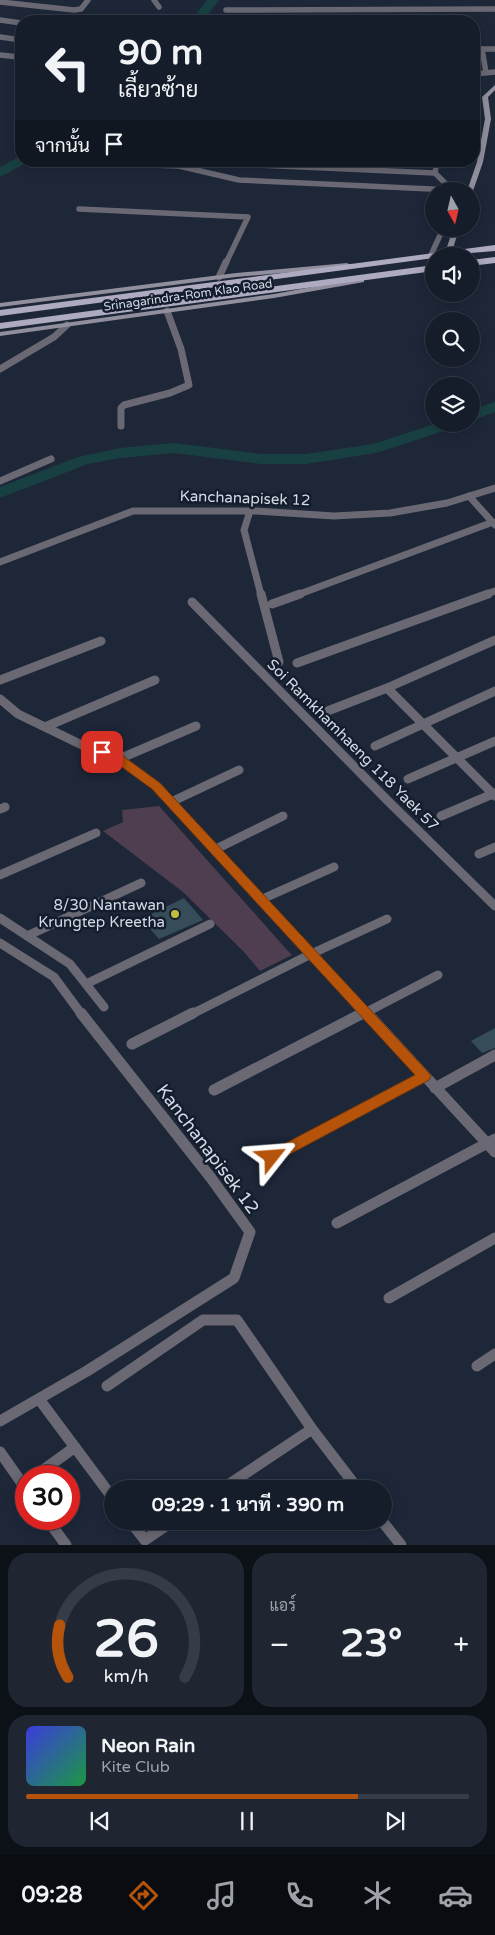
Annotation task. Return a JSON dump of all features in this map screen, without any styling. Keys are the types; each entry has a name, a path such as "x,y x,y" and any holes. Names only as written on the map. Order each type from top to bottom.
{"main road":[{"path":"480,162 488,120 485,97 495,87"},
{"path":"473,182 478,167"},
{"name":"Srinagarindra-Rom Klao Road","path":"480,250 495,248"},
{"name":"Srinagarindra-Rom Klao Road","path":"0,305 219,277 425,258"},
{"path":"480,262 495,260"},
{"name":"Srinagarindra-Rom Klao Road","path":"0,314 363,264"},
{"name":"Srinagarindra-Rom Klao Road","path":"0,326 425,269"},
{"name":"Srinagarindra-Rom Klao Road","path":"0,334 274,296 379,276"}],"street":[{"path":"0,2 74,10 81,9 88,0"},
{"path":"154,0 159,7"},
{"path":"226,10 495,9"},
{"path":"0,20 15,22"},
{"path":"0,37 15,39"},
{"path":"486,73 482,49 495,49"},
{"path":"0,55 15,57"},
{"path":"480,74 495,72"},
{"path":"191,167 239,180 425,189"},
{"path":"342,167 435,173 445,182"},
{"path":"435,173 436,167"},
{"path":"79,209 248,217 219,277"},
{"path":"121,426 121,408 124,405 170,393 189,385 181,349 166,311"},
{"path":"0,369 54,337 67,325"},
{"path":"0,481 51,459"},
{"name":"Kanchanapisek 12","path":"1,560 133,511 250,511 334,516 390,513 447,503 495,488"},
{"path":"272,604 494,523 469,496"},
{"path":"250,511 244,530 279,662"},
{"path":"297,663 495,591"},
{"name":"Soi Ramkhamhaeng 118 Yaek 57","path":"192,602 387,800 495,906"},
{"path":"325,712 387,688 495,640"},
{"path":"0,680 101,641"},
{"path":"45,727 155,680"},
{"path":"387,688 494,795 441,816"},
{"path":"375,746 495,691"},
{"path":"0,700 18,714 84,746 119,759 156,786 260,900 366,1011 435,1088 491,1141 495,1152"},
{"path":"119,759 196,726"},
{"path":"408,779 495,741"},
{"path":"171,802 239,770"},
{"path":"214,850 283,816"},
{"path":"0,875 96,833"},
{"path":"479,854 495,846"},
{"path":"260,900 334,867"},
{"path":"26,936 141,883"},
{"path":"0,918 70,964 104,1007"},
{"path":"132,1044 311,954 387,919"},
{"path":"86,984 210,924"},
{"name":"Kanchanapisek 12","path":"0,943 54,977 104,1044 211,1178 250,1232 234,1278 87,1371 0,1421"},
{"path":"214,1090 438,975"},
{"path":"435,1088 495,1055"},
{"path":"272,1157 424,1076"},
{"path":"337,1223 491,1141"},
{"path":"389,1298 495,1238"},
{"path":"107,1386 203,1320 237,1320 312,1429 351,1480"},
{"path":"477,1366 495,1354"},
{"path":"38,1399 104,1487"},
{"path":"236,1480 312,1429"},
{"path":"50,1465 75,1447"},
{"path":"0,1452 15,1472"},
{"path":"55,1530 66,1545"},
{"path":"135,1530 141,1542 159,1530"},
{"path":"389,1530 401,1545"}],"shaded area":[{"path":"159,806 292,955 260,971 244,952 183,892 103,831 123,822 122,810"}],"building":[{"name":"8/30 Nantawan Krungtep Kreetha","path":"184,898 203,920 159,939 141,919"},
{"path":"495,1028 495,1048 482,1053 471,1041"}],"waterway":[{"path":"202,15 213,0"},
{"path":"0,173 15,164"},
{"path":"480,413 495,407"},
{"path":"0,493 84,460 120,453 174,448 261,459 306,459 376,448 425,432"}],"place":[{"name":"8/30 Nantawan Krungtep Kreetha","path":"175,914"}],"route":[{"path":"102,752 119,759 156,786 260,900 366,1011 424,1076 272,1157"}]}
